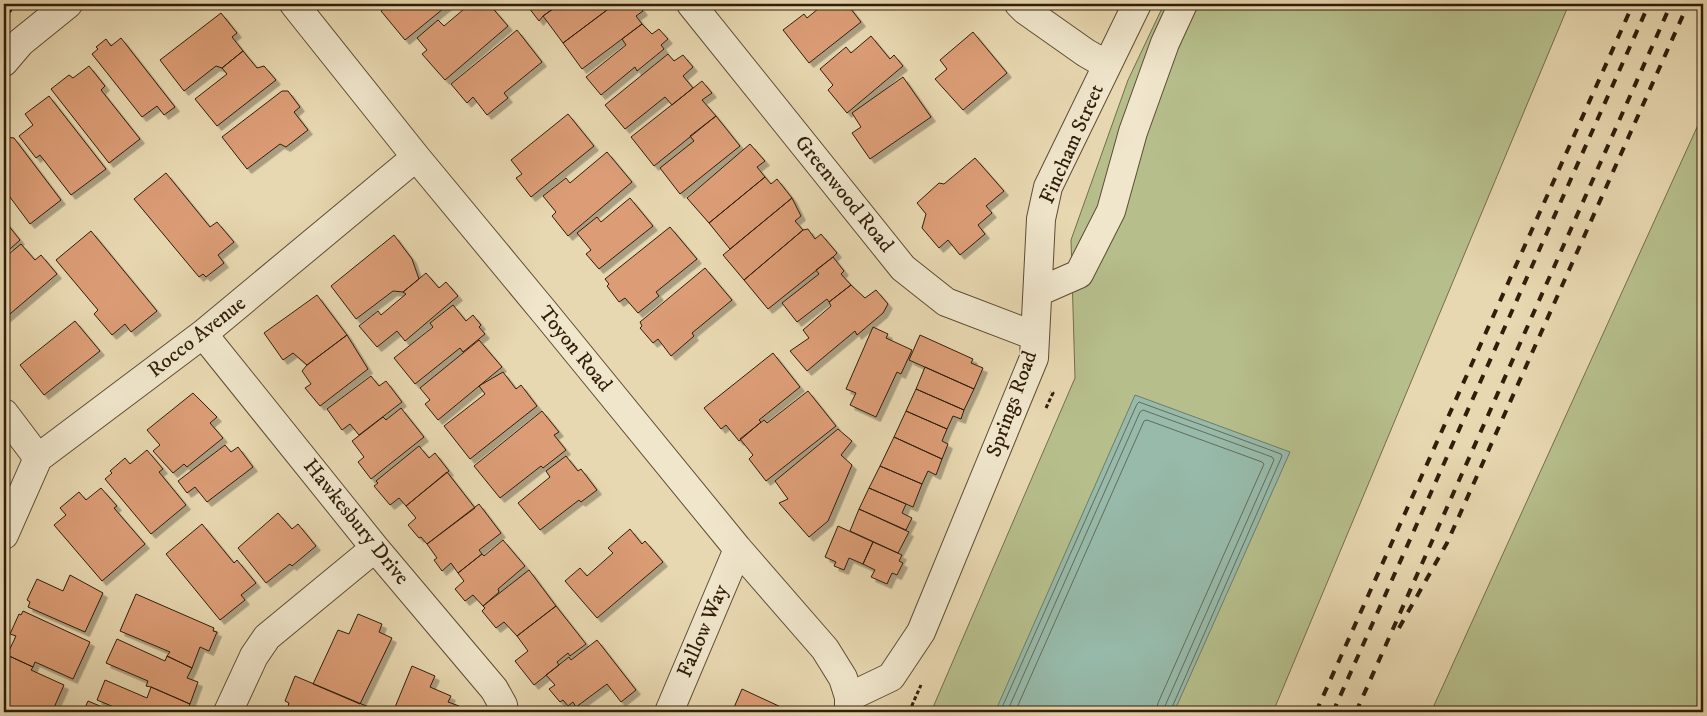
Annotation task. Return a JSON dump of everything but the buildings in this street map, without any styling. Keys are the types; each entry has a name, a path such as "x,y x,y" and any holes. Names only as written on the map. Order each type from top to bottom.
{"street":[{"path":"4,62 21,42 68,4"},
{"name":"Toyon Road","path":"294,4 416,157 738,550 825,649 843,678 849,705"},
{"name":"Greenwood Road","path":"692,4 903,268 946,302 1035,336"},
{"path":"1020,4 1033,16 1086,53 1107,65"},
{"name":"Fincham Street","path":"1038,292 1041,219 1048,187 1137,4"},
{"path":"1038,292 1079,274 1111,212 1134,132 1165,42 1183,4"},
{"name":"Rocco Avenue","path":"4,535 38,458 203,334 416,157"},
{"name":"Springs Road","path":"849,705 891,677 922,632 1034,358 1038,292"},
{"name":"Hawkesbury Drive","path":"203,334 375,548 494,690 504,712"},
{"path":"4,413 38,458"},
{"path":"228,712 254,656 267,637 375,548"},
{"name":"Fallow Way","path":"669,712 738,550"}],"path":[{"path":"4,16 18,4"}],"green space":[{"path":"1164,4 1569,4 1273,712 931,712 1075,378 1071,240 1128,80"},
{"path":"1703,114 1703,712 1431,712"}],"water":[{"path":"1135,395 1290,452 1174,712 995,712"}],"railway":[{"path":"1316,712 1633,4"},
{"path":"1333,712 1649,4"},
{"path":"1356,712 1671,4"},
{"path":"1399,628 1447,543 1688,4"}]}
